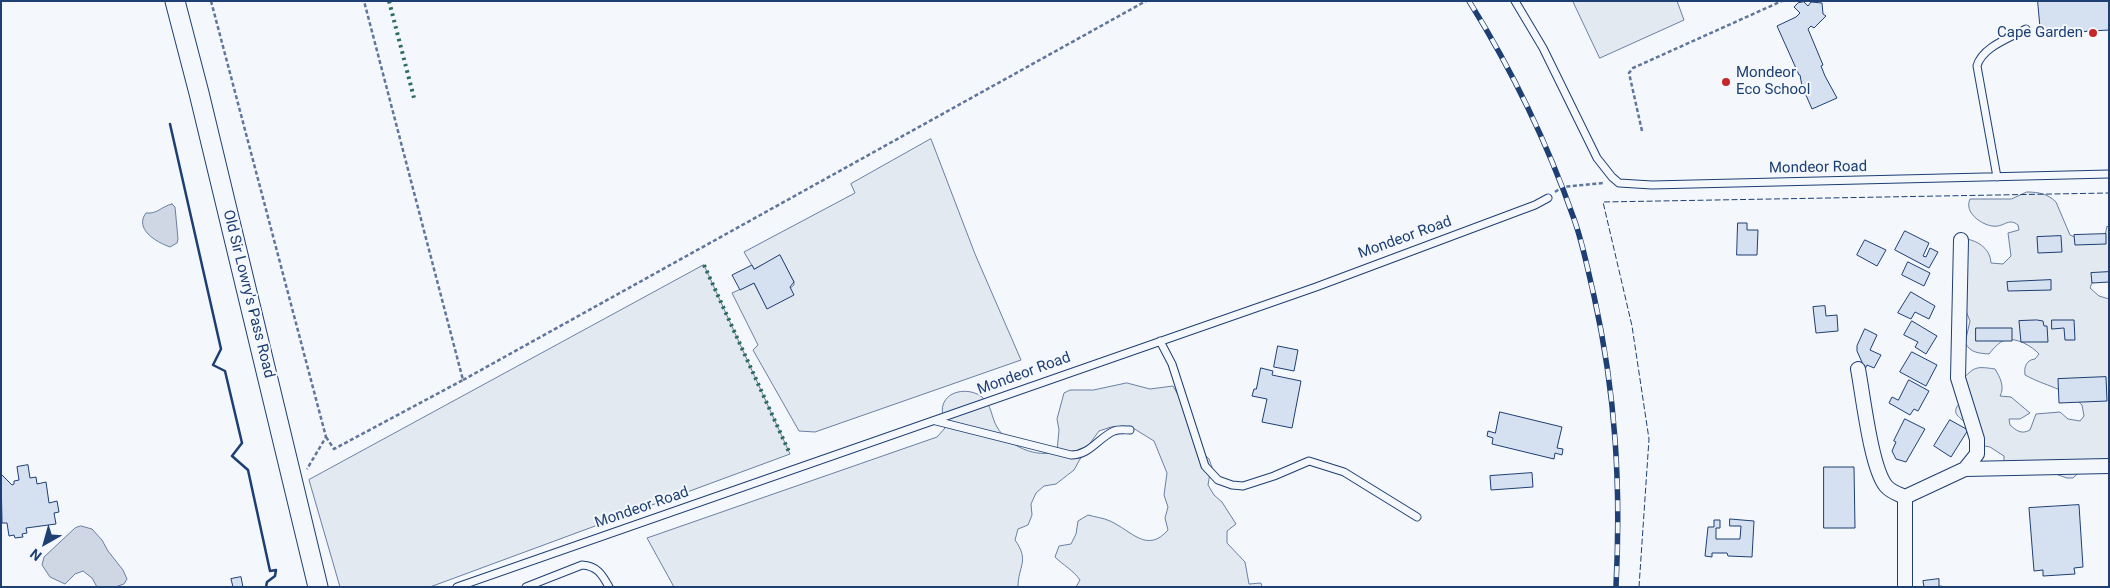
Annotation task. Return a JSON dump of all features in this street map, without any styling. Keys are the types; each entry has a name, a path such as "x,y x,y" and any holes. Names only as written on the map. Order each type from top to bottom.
{"main road":[{"name":"Old Sir Lowry's Pass Road","path":"175,1 199,92 318,587"}],"street":[{"path":"1960,240 1958,378 1978,447 1977,454 1965,469"},
{"path":"1858,369 1876,468 1891,492 1906,498 1965,469 2109,466"},
{"path":"1905,587 1906,498"}],"lane":[{"name":"Mondeor Road","path":"1515,1 1543,48 1597,158 1619,183 1652,185 2109,174"},
{"path":"1998,177 1977,66 1979,58 1985,52 2026,29"},
{"name":"Mondeor Road","path":"457,587 1316,287 1535,205 1548,198"},
{"path":"1160,341 1172,364 1205,466 1218,480 1232,485 1243,486 1274,476 1309,461 1344,472 1417,518"},
{"path":"935,420 1071,455 1077,455 1090,450 1115,430 1130,430"},
{"path":"526,587 582,565 590,566 601,572 609,587"}],"path":[{"path":"211,1 326,437 334,449 463,380 1146,1"},
{"path":"364,1 463,380"},
{"path":"1642,131 1629,72 1633,68 1782,1"},
{"path":"1548,198 1562,187 1597,182"},
{"path":"295,490 326,437"}],"shaded area":[{"path":"1573,1 1677,1 1684,20 1600,58"},
{"path":"931,139 975,254 1021,360 815,432 799,431 753,350 758,345 732,293 754,283 767,308 794,285 794,282 780,256 754,269 744,252 855,193 851,184"},
{"path":"2027,192 2043,194 2056,202 2070,235 2086,242 2105,236 2107,226 2109,228 2109,273 2093,280 2090,288 2099,296 2109,299 2109,465 2090,462 2073,478 2067,478 2041,469 2004,468 2004,456 1990,447 1979,445 1971,428 1959,418 1956,412 1958,405 1963,400 1961,381 1972,370 1983,368 1995,369 1997,372 2002,386 2000,396 2011,397 2030,413 2020,419 2009,419 2010,425 2014,429 2024,432 2030,430 2036,414 2060,412 2068,419 2080,421 2084,416 2082,405 2068,394 2025,375 2026,364 2035,359 2039,354 2028,345 2009,339 1998,344 1989,354 1972,351 1965,343 1970,321 1966,311 1964,258 1954,246 1962,238 1972,240 1985,249 1991,263 2003,264 2011,256 2008,233 2019,230 2018,225 2011,222 2000,226 1992,226 1978,220 1969,208 1970,199 2011,199"},
{"path":"172,204 175,207 178,239 177,243 170,247 148,234 143,224 143,219 146,213"},
{"path":"704,265 790,454 430,587 340,587 309,480"},
{"path":"1127,383 1150,389 1173,386 1185,407 1200,450 1209,459 1213,470 1210,473 1208,485 1236,524 1227,531 1227,543 1245,562 1249,584 1261,583 1262,587 1076,587 1080,580 1055,557 1059,546 1071,544 1076,534 1078,521 1088,515 1105,519 1132,535 1146,540 1160,537 1168,530 1165,518 1168,507 1164,495 1167,473 1154,441 1133,428 1111,427 1099,431 1085,450 1074,470 1056,484 1044,486 1036,493 1031,504 1032,515 1028,525 1018,529 1015,540 1023,559 1018,587 674,587 647,538 937,437 945,428 942,407 946,400 955,393 966,391 982,397 990,407 997,427 1008,440 1032,452 1049,453 1057,451 1059,430 1057,419 1064,393 1070,390 1093,390"},
{"path":"81,526 92,529 102,540 123,570 127,579 124,584 115,587 97,587 92,578 83,571 75,574 65,584 50,577 42,565 44,557 75,528"}],"building":[{"path":"2038,1 2109,1 2109,30 2041,34"},
{"path":"1804,2 1808,6 1811,2 1822,3 1823,14 1826,16 1814,28 1811,26 1808,29 1823,65 1821,66 1825,76 1837,98 1812,109 1802,86 1800,75 1777,26 1796,17 1800,13 1794,7 1798,3"},
{"path":"1738,223 1747,223 1747,230 1758,230 1757,255 1737,255"},
{"path":"1905,231 1929,243 1923,256 1926,257 1930,248 1938,252 1929,268 1895,250"},
{"path":"2106,234 2106,244 2075,245 2074,235"},
{"path":"2061,236 2062,252 2038,253 2037,237"},
{"path":"1865,240 1886,250 1877,266 1857,255"},
{"path":"780,255 794,282 790,287 794,295 767,309 754,283 740,290 732,275 752,265 754,269"},
{"path":"1908,262 1930,273 1924,286 1902,275"},
{"path":"2109,272 2109,282 2092,283 2091,273"},
{"path":"2051,280 2051,290 2008,291 2007,282"},
{"path":"1911,292 1935,306 1929,319 1915,312 1911,319 1898,313"},
{"path":"1825,306 1826,316 1837,315 1838,331 1816,333 1813,307"},
{"path":"2052,320 2074,320 2075,340 2065,340 2064,328 2052,329"},
{"path":"1912,321 1937,336 1926,354 1915,347 1918,342 1904,335"},
{"path":"2019,321 2043,321 2044,326 2047,326 2048,342 2021,342"},
{"path":"1976,328 2012,328 2012,341 1976,341"},
{"path":"1865,329 1877,335 1870,350 1881,355 1874,368 1867,365 1865,369 1857,351 1857,346"},
{"path":"1278,346 1298,350 1294,371 1274,367"},
{"path":"1912,352 1937,365 1926,386 1900,372"},
{"path":"1261,368 1273,371 1272,375 1301,381 1292,428 1262,422 1267,399 1252,396 1254,389 1256,389"},
{"path":"2106,377 2107,401 2059,403 2058,379"},
{"path":"1909,380 1929,391 1918,411 1914,409 1910,415 1889,403 1892,397 1898,400"},
{"path":"1500,412 1562,427 1557,448 1563,449 1562,455 1555,453 1554,459 1492,444 1493,438 1487,436 1488,431 1495,433"},
{"path":"1905,419 1925,429 1906,462 1896,459 1892,451 1896,442 1894,441"},
{"path":"1950,420 1968,430 1951,457 1934,446"},
{"path":"28,465 30,478 36,477 37,484 46,482 49,503 57,501 59,512 54,513 56,524 26,528 27,533 22,534 23,537 15,538 14,535 9,536 7,523 2,523 1,474 12,485 14,481 19,480 17,467"},
{"path":"1824,467 1854,467 1855,528 1824,528"},
{"path":"1532,473 1533,487 1491,490 1490,476"},
{"path":"2079,505 2083,567 2074,568 2075,574 2043,576 2043,570 2034,571 2029,508"},
{"path":"1730,519 1754,521 1752,557 1728,556 1727,553 1712,553 1712,557 1705,556 1708,527 1714,527 1714,520 1720,520 1720,528 1716,528 1716,539 1740,539 1741,526 1730,526"},
{"path":"241,577 243,587 233,587 231,579"},
{"path":"1939,579 1939,586 1947,587 1924,587 1923,581"}],"railway":[{"path":"1469,1 1500,53 1528,107 1564,190 1583,248 1601,333 1612,405 1618,513 1616,587"}],"hedge":[{"path":"389,1 414,98"},
{"path":"704,265 790,454"}],"fence":[{"path":"1639,587 1649,439 1632,326 1603,202 2109,193"}],"wall":[{"path":"170,124 221,349 213,365 225,371 242,443 232,456 248,470 270,571 276,570 275,576 267,582 266,587"}],"place":[{"name":"Cape Garden","path":"2093,33"},
{"name":"Mondeor Eco School","path":"1726,82"}]}
